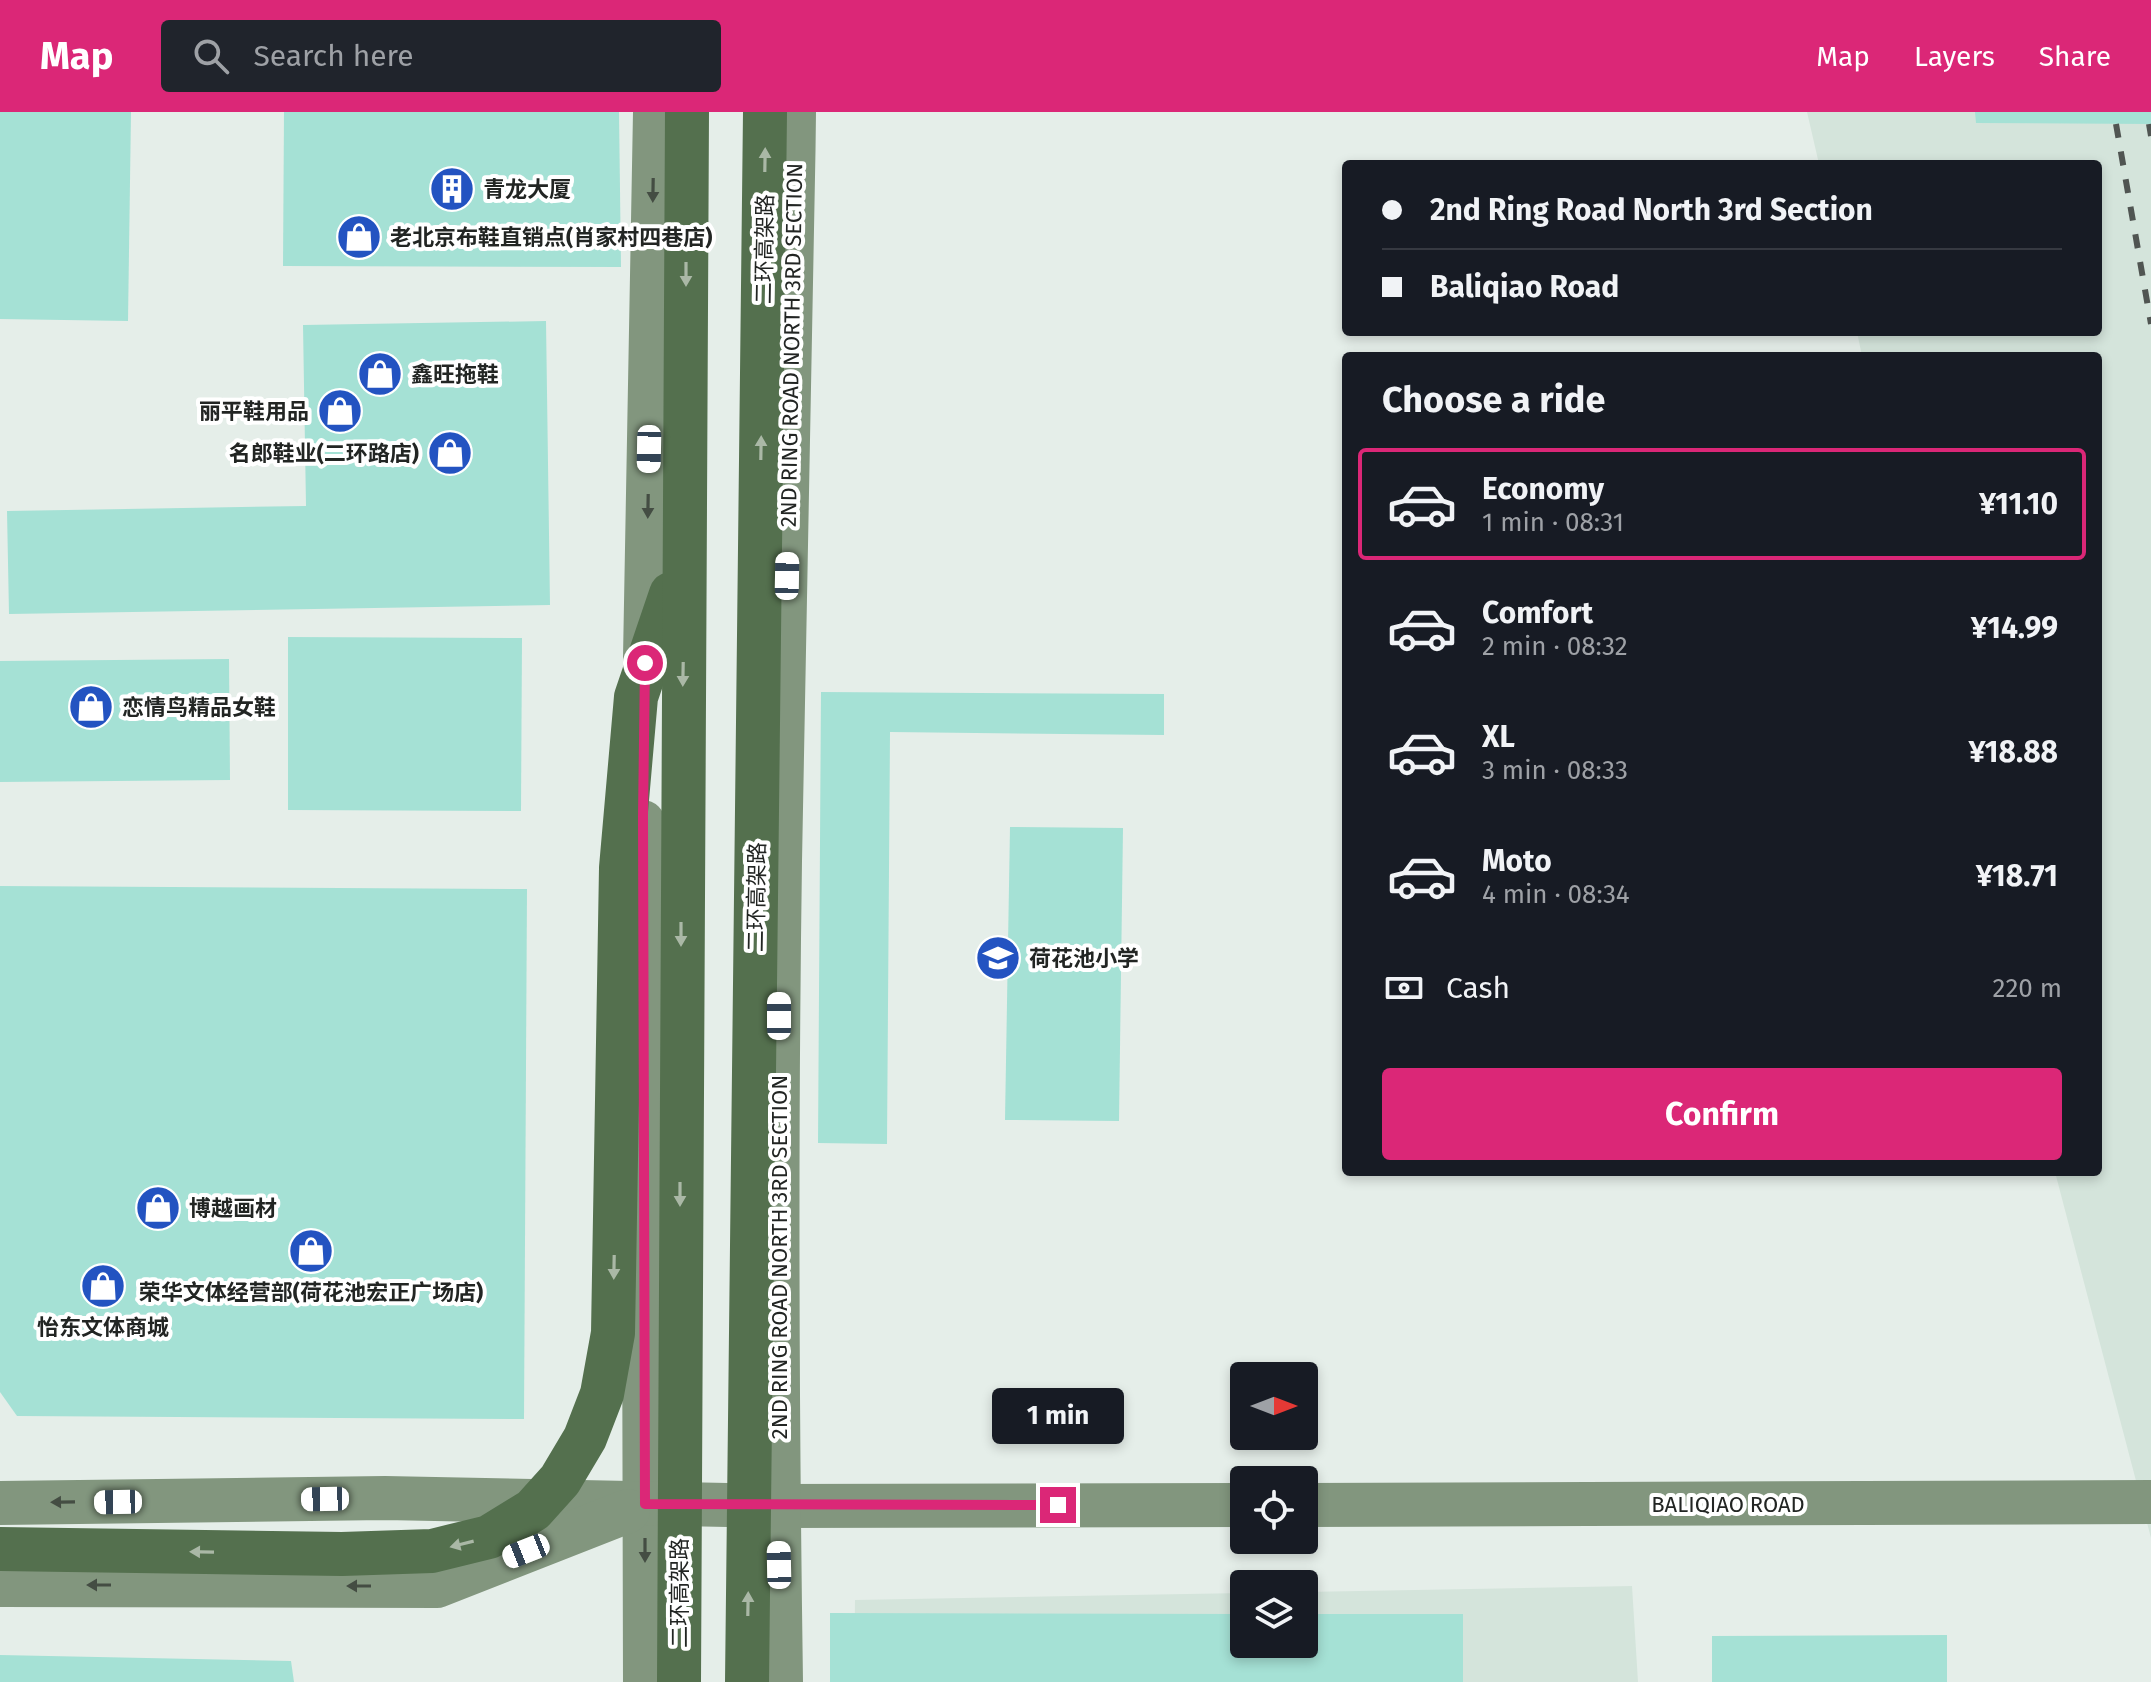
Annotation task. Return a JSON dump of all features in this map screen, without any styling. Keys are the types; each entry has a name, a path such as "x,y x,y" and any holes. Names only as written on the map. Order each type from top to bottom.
{"highway":[{"name":"二环高架路","path":"679,1682 687,112"},
{"name":"二环高架路","path":"747,1682 765,112"},
{"path":"0,1549 342,1554 432,1551 489,1537 533,1510 560,1480 585,1438 602,1394 613,1333 621,868 636,697 684,554"}],"main road":[{"path":"645,1682 643,816 655,112"},
{"name":"2ND RING ROAD NORTH 3RD SECTION","path":"781,1682 778,1506 780,863 791,417 794,112"},
{"path":"0,1503 385,1498 778,1506 1230,1505"},
{"name":"BALIQIAO ROAD","path":"1318,1505 2151,1502"},
{"path":"0,1585 437,1586 645,1504"}],"shaded area":[{"path":"1807,112 2151,112 2151,1538 2056,1176 2102,1176 2102,352 1861,352 1858,336 2102,336 2102,160 1818,160"},
{"path":"1632,1586 1638,1682 854,1682 855,1600 1230,1593 1230,1658 1318,1658 1318,1592"}],"building":[{"path":"0,112 131,112 128,321 0,319"},
{"name":"青龙大厦","path":"284,112 619,112 621,267 283,266"},
{"path":"1975,112 2151,112 2151,124 1976,123"},
{"path":"546,321 550,605 9,614 7,511 306,506 303,325"},
{"path":"288,637 522,638 521,811 288,810"},
{"path":"229,659 230,780 0,782 0,661"},
{"path":"821,692 1164,694 1164,735 890,732 887,1144 818,1143"},
{"path":"1010,827 1123,828 1119,1121 1005,1120"},
{"path":"0,886 527,889 524,1419 17,1416 0,1392"},
{"path":"830,1613 1230,1614 1230,1658 1318,1658 1318,1614 1463,1614 1463,1682 830,1682"},
{"path":"1947,1635 1947,1682 1712,1682 1712,1636"},
{"path":"0,1655 291,1661 294,1682 0,1682"}],"railway":[{"path":"2116,124 2151,324"},
{"path":"2149,124 2151,136"}],"place":[{"name":"青龙大厦","path":"452,189"},
{"name":"老北京布鞋直销点(肖家村四巷店)","path":"359,237"},
{"name":"鑫旺拖鞋","path":"380,374"},
{"name":"丽平鞋用品","path":"340,411"},
{"name":"名郎鞋业(二环路店)","path":"450,453"},
{"name":"恋情鸟精品女鞋","path":"91,707"},
{"name":"荷花池小学","path":"998,958"},
{"name":"博越画材","path":"158,1208"},
{"name":"荣华文体经营部(荷花池宏正广场店)","path":"311,1251"},
{"name":"怡东文体商城","path":"103,1286"}],"route":[{"path":"645,663 645,1504 1058,1505"}]}
